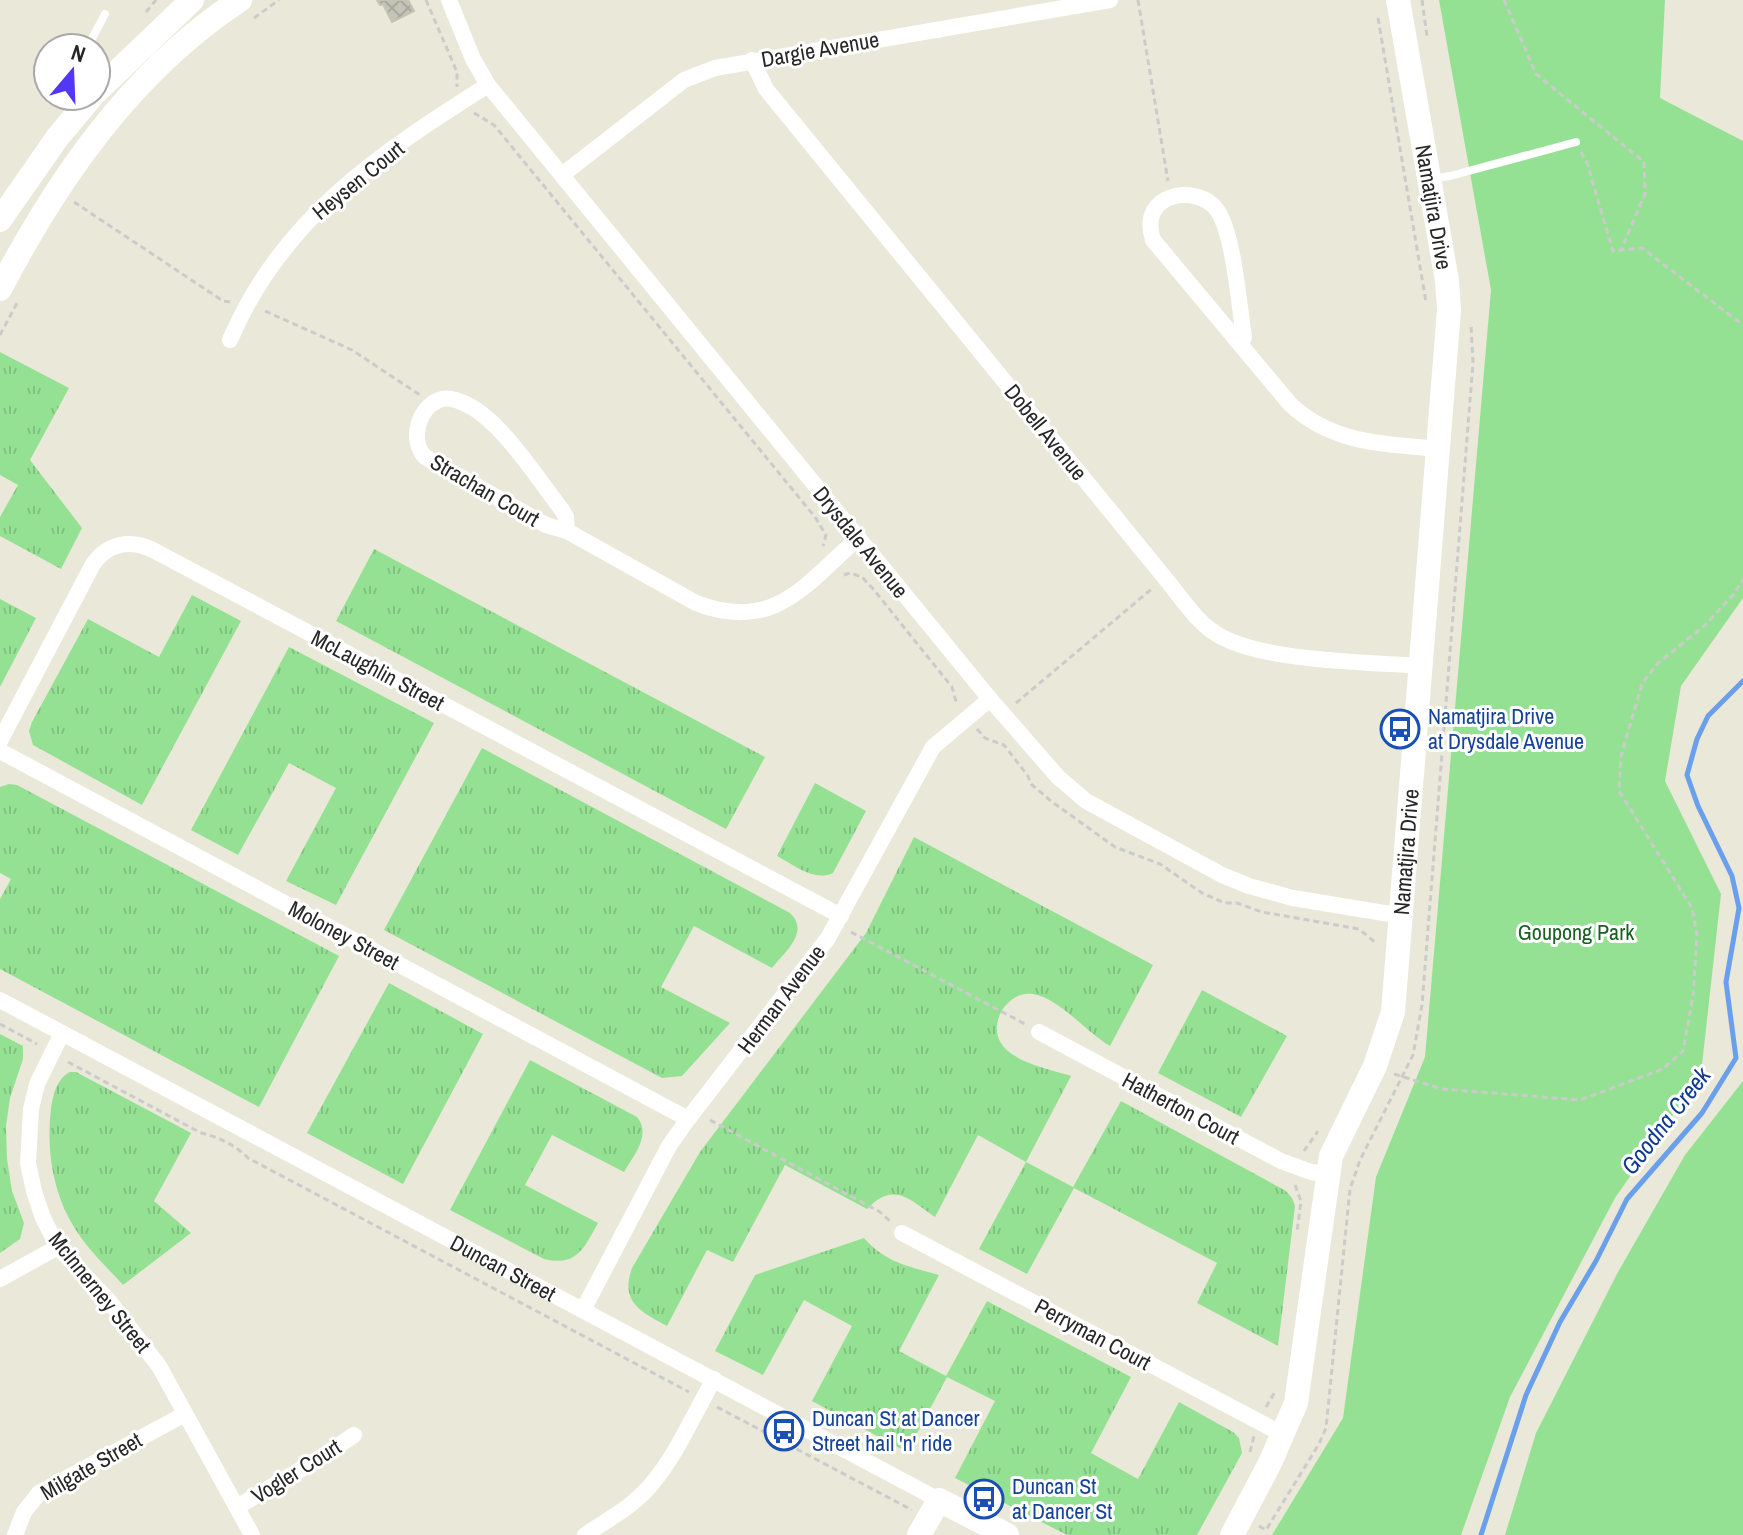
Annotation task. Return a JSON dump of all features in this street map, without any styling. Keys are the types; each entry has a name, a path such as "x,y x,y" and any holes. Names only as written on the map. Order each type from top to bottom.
{"street":[{"path":"112,77 191,0 208,23"},
{"name":"Drysdale Avenue","path":"449,0 473,59 488,85 990,699 1058,777 1086,801 1222,875 1293,898 1391,914"},
{"name":"Dargie Avenue","path":"562,175 684,80 715,68 1110,0"},
{"name":"Namatjira Drive","path":"1232,1535 1284,1435 1296,1403 1302,1378 1327,1174 1338,1138 1375,1066 1393,1012 1391,914 1422,666 1449,310 1447,281 1398,0"},
{"path":"0,289 56,189 93,139 142,83 208,23 238,6"},
{"name":"Dobell Avenue","path":"752,60 766,89 1165,578 1212,631 1234,643 1270,653 1422,666"},
{"name":"Heysen Court","path":"230,340 246,302 286,244 334,193 361,171 488,85"},
{"path":"0,220 79,112"},
{"path":"1241,344 1244,337 1224,223 1216,208 1201,199 1187,196 1171,197 1156,205 1150,216 1149,228 1153,240 1290,404 1320,427 1368,443 1440,449"},
{"name":"Strachan Court","path":"567,531 562,510 484,415 455,400 446,399 433,404 416,431 417,449 425,457 546,525 567,531 696,603 718,611 741,614 758,612 790,597 858,538"},
{"name":"McLaughlin Street","path":"0,741 93,564 107,549 118,544 135,544 153,550 841,916"},
{"name":"Herman Avenue","path":"583,1310 669,1146 813,959 841,916 933,747 990,699"},
{"name":"Moloney Street","path":"0,751 688,1119"},
{"name":"Duncan Street","path":"0,1000 714,1379 929,1518 1007,1535"},
{"name":"Hatherton Court","path":"1039,1032 1299,1168 1327,1174"},
{"name":"McInnerney Street","path":"62,1033 37,1084 31,1109 28,1163 43,1218 58,1247 141,1340 159,1366 252,1535"},
{"name":"Perryman Court","path":"902,1233 1284,1435"},
{"path":"0,1279 58,1247"},
{"path":"585,1535 626,1508 650,1486 714,1379"},
{"name":"Milgate Street","path":"15,1535 24,1512 39,1493 185,1414"},
{"name":"Vogler Court","path":"237,1507 354,1435"}],"lane":[{"path":"95,32 105,14"},
{"path":"1429,179 1576,142"}],"path":[{"path":"238,6 279,0"},
{"path":"1138,0 1171,197"},
{"path":"1504,0 1536,74 1644,162 1645,194 1621,250"},
{"path":"1377,13 1427,313"},
{"path":"1576,142 1587,163 1613,251 1642,248 1743,325"},
{"path":"1003,714 1165,578"},
{"path":"1375,1066 1442,1089 1580,1100 1663,1069 1683,1051 1693,996 1697,935 1692,908 1619,791 1621,756 1642,684 1657,664 1703,627 1734,594 1743,579"},
{"path":"1376,943 1391,914"},
{"path":"841,916 850,931 1039,1032"},
{"path":"0,1024 201,1133 216,1136 240,1149 248,1158 929,1518"},
{"path":"688,1119 707,1119 880,1212 902,1233"},
{"path":"1296,1245 1301,1201 1294,1188 1305,1149 1319,1130"},
{"path":"1250,1457 1250,1444 1277,1388"},
{"path":"1263,1535 1266,1530"}],"green space":[{"name":"Goupong Park","path":"1439,0 1665,0 1660,98 1743,141 1743,598 1681,686 1665,781 1721,894 1701,1074 1615,1198 1510,1397 1461,1535 1272,1535 1343,1418 1376,1177 1425,1057 1491,290"},
{"path":"0,352 69,388 30,460 82,528 61,569 0,536 0,517 18,485 0,475"},
{"path":"374,549 765,757 726,829 336,621"},
{"path":"192,595 241,621 142,805 33,745 29,731 32,722 88,619 159,657"},
{"path":"0,599 36,618 0,687"},
{"path":"289,647 434,723 336,905 286,881 336,788 289,763 238,855 191,830"},
{"path":"482,748 790,913 796,920 797,935 772,968 694,926 661,987 730,1023 682,1076 662,1078 384,930"},
{"path":"815,783 866,811 833,873 826,875 811,874 777,856"},
{"path":"17,785 339,956 259,1107 0,969 0,899 11,879 0,873 0,787"},
{"path":"914,837 1153,965 1110,1046 1043,997 1024,994 1015,997 1002,1011 998,1019 998,1038 1009,1052 1035,1065 1071,1076 1026,1162 978,1135 935,1217 909,1199 894,1194 885,1196 867,1209 785,1165 733,1262 707,1250 667,1326 635,1304 629,1289 632,1268 700,1152 866,933"},
{"path":"389,983 483,1034 403,1184 307,1133"},
{"path":"1202,990 1287,1036 1241,1117 1158,1073"},
{"path":"0,1034 23,1046 23,1059 10,1098 6,1126 12,1191 24,1223 20,1239 0,1253"},
{"path":"530,1060 637,1117 643,1131 640,1145 624,1172 552,1135 525,1185 598,1223 578,1253 564,1260 544,1259 450,1210"},
{"path":"70,1072 76,1072 191,1133 154,1201 191,1233 123,1285 83,1240 69,1219 53,1173 51,1109 59,1083"},
{"path":"1743,1081 1743,1535 1505,1535 1536,1433 1618,1272 1685,1155"},
{"path":"1121,1101 1286,1191 1295,1206 1278,1346 1197,1303 1217,1263 1074,1188 1027,1274 979,1249 1026,1162 1073,1187"},
{"path":"864,1238 889,1258 939,1275 899,1351 946,1376 987,1301 1131,1377 1091,1453 1138,1479 1179,1402 1233,1432 1239,1438 1242,1453 1197,1535 1067,1535 955,1478 995,1401 947,1377 907,1452 812,1401 852,1326 804,1300 763,1375 715,1351 755,1275"}],"building":[{"path":"377,0 408,0 414,11 392,22 383,4 380,5"}],"waterway":[{"name":"Goodna Creek","path":"1481,1535 1526,1395 1560,1322 1596,1261 1627,1199 1702,1113 1736,1058 1726,982 1739,908 1732,876 1698,806 1687,775 1697,739 1708,716 1743,681"}],"place":[{"name":"Namatjira Drive at Drysdale Avenue","path":"1400,729"},
{"name":"Duncan St at Dancer Street hail 'n' ride","path":"784,1431"},
{"name":"Duncan St at Dancer St","path":"984,1499"}]}
